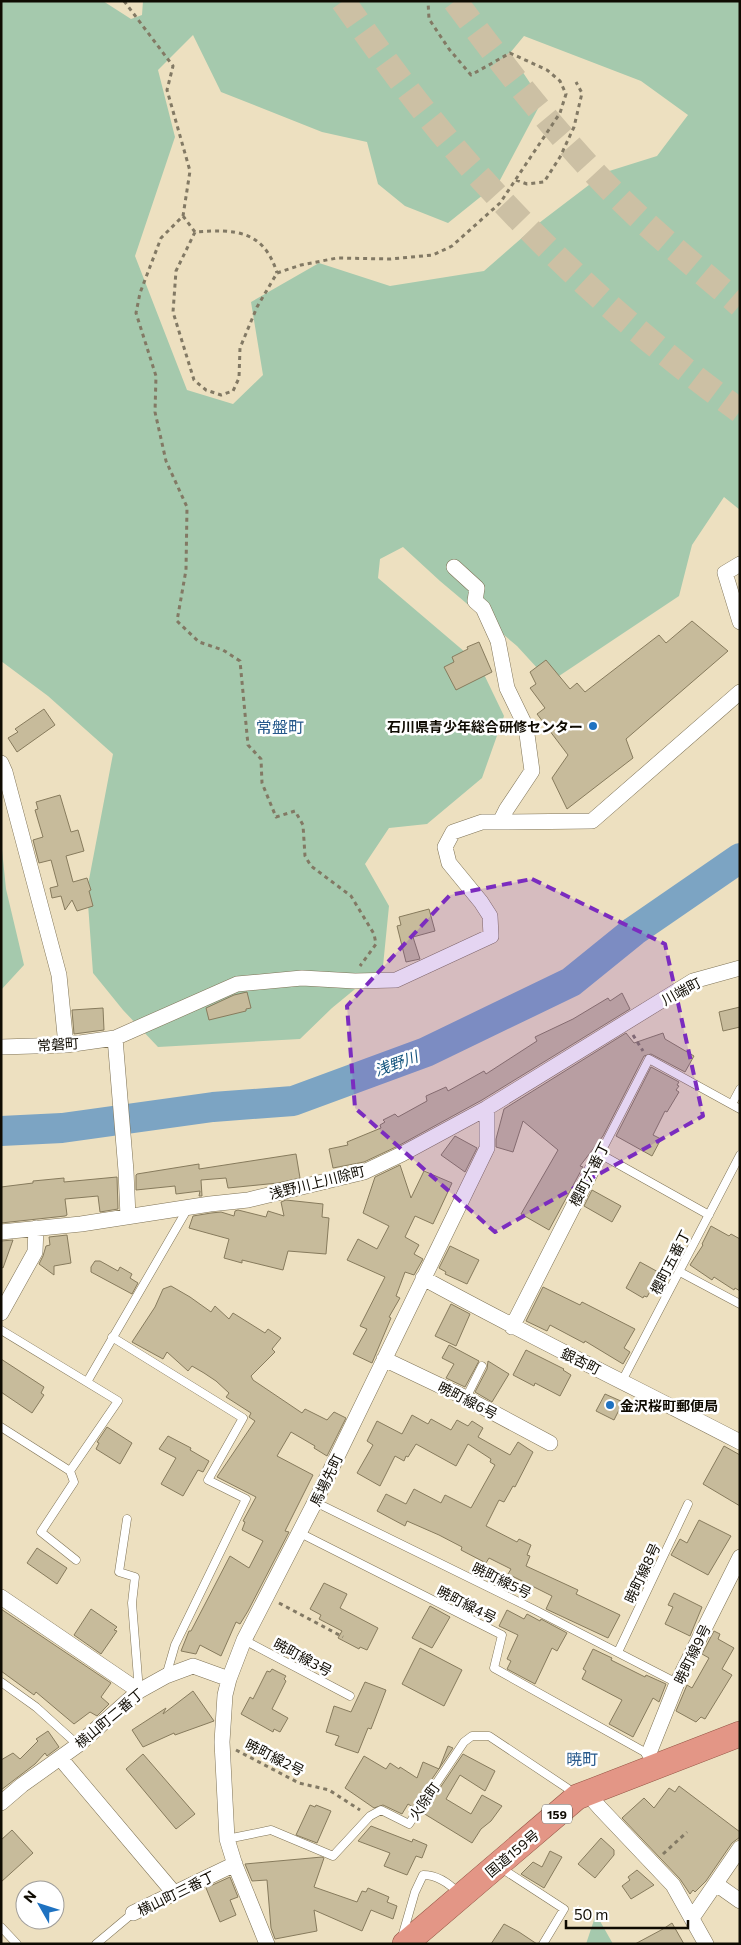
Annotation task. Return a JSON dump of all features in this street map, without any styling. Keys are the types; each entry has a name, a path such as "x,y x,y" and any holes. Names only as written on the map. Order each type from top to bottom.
{"highway":[{"name":"国道159号","path":"405,1944 582,1795 653,1760 740,1734"}],"street":[{"path":"740,564 725,573 740,622"},
{"path":"454,567 477,588 476,602 483,608 498,641 507,688 526,728 532,771 500,822 592,821 740,692"},
{"path":"1,763 10,790 59,975 66,1045"},
{"name":"常磐町","path":"1,1047 66,1045 115,1038 237,984 302,978 355,981 396,980 491,936 490,916 449,863 445,847 453,832 482,822 500,822"},
{"name":"川端町","path":"626,1024 693,981 740,968"},
{"name":"浅野川上川除町","path":"1,1232 82,1224 248,1200 364,1172 402,1154 487,1108 626,1024"},
{"path":"115,1038 128,1217"},
{"name":"馬場先町","path":"267,1944 235,1864 228,1838 222,1742 228,1679 244,1640 300,1533 486,1148 487,1108"},
{"name":"櫻町六番丁","path":"512,1327 600,1154"},
{"path":"1,1314 35,1252 36,1228"},
{"name":"銀杏町","path":"423,1278 512,1327 740,1442"},
{"name":"暁町線6号","path":"384,1359 466,1398 550,1443"},
{"name":"暁町線9号","path":"653,1760 678,1683 740,1557"},
{"path":"1,1597 140,1691"},
{"name":"横山町二番丁","path":"1,1803 22,1785 78,1744 140,1691 166,1676 193,1666 228,1679"},
{"path":"60,1758 174,1893"},
{"name":"火除町","path":"582,1795 653,1862 673,1885 706,1944"},
{"path":"692,1918 740,1848"},
{"name":"横山町三番丁","path":"133,1913 235,1864"},
{"path":"716,1884 740,1901"}],"lane":[{"path":"649,1059 740,1108"},
{"name":"櫻町六番丁","path":"600,1154 649,1059"},
{"path":"732,1104 740,1089"},
{"path":"600,1154 709,1215"},
{"name":"櫻町五番丁","path":"622,1381 709,1215 737,1167 740,1155"},
{"path":"87,1382 188,1208"},
{"path":"680,1272 740,1304"},
{"path":"1,1330 118,1401 70,1471"},
{"path":"112,1337 243,1418 208,1480 246,1499 176,1645 166,1676"},
{"path":"466,1398 482,1366"},
{"path":"1,1427 70,1471 74,1482 41,1532 76,1560"},
{"name":"暁町線5号","path":"315,1502 678,1683"},
{"name":"暁町線8号","path":"618,1652 688,1504"},
{"path":"126,1519 119,1572 135,1577 132,1603 140,1691"},
{"name":"暁町線4号","path":"300,1533 502,1635 494,1668 653,1760"},
{"name":"暁町線3号","path":"244,1640 350,1696"},
{"path":"1,1682 36,1707 78,1744"},
{"name":"火除町","path":"370,1816 381,1810 409,1824 464,1742 472,1736 488,1736 567,1788 582,1795"},
{"path":"228,1838 271,1830 333,1856 370,1816"},
{"path":"497,1865 564,1909 543,1944"},
{"path":"401,1944 405,1923 422,1874 429,1874 450,1884 461,1896"},
{"name":"横山町三番丁","path":"96,1944 133,1913"},
{"path":"1,1927 17,1944"}],"path":[{"path":"124,1 173,66 167,90 190,171 183,216 161,238 140,294 136,313 156,376 155,412 166,461 187,507 186,570 177,620 199,642 223,650 240,661 248,745 261,759 262,783 276,817 295,810 303,825 305,856 311,866 351,896 374,934 376,944 362,962 355,981"},
{"path":"196,232 176,272 172,312 194,380 206,390 221,395 233,391 239,378 240,348 257,307 277,273 301,265 337,258 391,259 433,255 452,246 500,203 560,113 566,94 560,81 546,70 510,53 471,75 449,49 429,19 428,1"},
{"path":"516,180 526,184 544,182 560,157 574,127 582,93 576,82"},
{"path":"183,216 196,232"},
{"path":"196,232 220,230 245,233 262,244 274,263 277,273"},
{"path":"626,1024 649,1059"},
{"path":"267,1597 343,1637"},
{"name":"暁町線2号","path":"222,1742 299,1783 329,1790 370,1816"},
{"path":"653,1862 687,1832"}],"highlighted area":[{"path":"532,879 665,944 703,1116 495,1232 355,1108 347,1006 450,895"}],"green space":[{"path":"1,1 103,1 131,19 142,15 143,1 740,1 740,510 724,497 692,545 679,596 550,682 517,646 403,547 380,559 378,578 479,664 504,716 482,778 427,824 389,828 365,864 389,906 383,966 332,1008 300,1039 158,1047 123,1010 93,973 87,890 113,754 48,696 1,661","holes":["193,35 221,92 322,132 367,142 378,184 405,206 448,223 499,182 542,101 510,53 524,36 641,81 688,115 657,156 606,172 539,223 484,271 390,286 319,263 251,302 263,375 233,404 187,390 135,256 175,137 158,70"]},
{"path":"1,840 6,889 24,965 1,990"},
{"path":"596,1914 613,1944 586,1944"}],"building":[{"name":"石川県青少年総合研修センター","path":"692,621 728,651 626,739 633,758 567,809 552,778 568,755 537,714 545,708 530,688 536,684 530,672 546,660 570,689 577,683 585,692 659,635 666,643"},
{"path":"479,642 492,672 456,690 444,667 454,662 452,657"},
{"path":"44,709 55,725 17,752 8,738 18,732 15,729"},
{"path":"60,795 71,832 78,830 84,851 66,856 73,882 87,878 91,890 89,891 93,906 77,911 72,900 65,910 61,896 52,898 50,888 58,886 51,860 39,863 33,840 43,837 35,810 38,809 36,802"},
{"path":"429,909 435,931 413,937 420,959 406,962 397,926 401,925 399,917"},
{"path":"247,992 251,1008 246,1009 246,1011 209,1020 206,1008 234,995"},
{"path":"622,993 630,1009 482,1100 398,1146 364,1162 333,1168 329,1149 348,1145 347,1142 381,1128 380,1125 385,1122 383,1120 395,1114 398,1117 427,1101 426,1096 446,1087 448,1091 484,1071 486,1074 537,1041 535,1037 573,1019 608,998 610,1001"},
{"path":"740,1007 740,1027 723,1031 719,1012"},
{"path":"103,1008 104,1030 74,1034 72,1010"},
{"path":"626,1033 634,1043 663,1033 665,1039 694,1056 685,1072 651,1054 644,1056 603,1136 580,1166 583,1167 549,1230 521,1214 558,1150 523,1121 513,1152 496,1147 496,1139 504,1109"},
{"path":"651,1067 679,1082 676,1090 679,1092 667,1112 665,1111 653,1135 661,1139 652,1156 616,1136"},
{"path":"455,1136 477,1148 465,1172 441,1155"},
{"path":"296,1154 300,1178 278,1183 228,1188 226,1178 201,1180 202,1196 199,1196 200,1191 176,1194 175,1186 136,1190 137,1174 199,1164 199,1169"},
{"path":"400,1165 411,1198 424,1171 452,1183 433,1224 415,1216 405,1237 419,1245 414,1254 423,1259 414,1275 405,1272 396,1296 400,1298 389,1317 391,1318 372,1363 353,1354 367,1329 360,1326 385,1277 347,1260 358,1239 377,1249 389,1226 363,1213 375,1177"},
{"path":"117,1177 118,1209 100,1212 98,1196 65,1199 67,1215 65,1216 1,1223 1,1187 64,1178 64,1182"},
{"path":"592,1190 621,1206 612,1222 584,1206"},
{"path":"286,1200 323,1204 322,1217 329,1218 326,1254 288,1251 283,1270 242,1260 242,1263 224,1258 229,1239 189,1228 193,1216 211,1213 221,1212 234,1216 235,1211 238,1210 266,1217 268,1211 284,1216 281,1202"},
{"path":"711,1226 729,1236 731,1234 740,1239 740,1291 735,1288 734,1290 714,1277 712,1280 690,1265 703,1245"},
{"path":"67,1235 71,1263 54,1266 54,1275 39,1264 46,1246 50,1245 49,1237"},
{"path":"13,1240 3,1268 1,1267 1,1241"},
{"path":"450,1246 479,1260 467,1284 445,1274 446,1272 439,1268"},
{"path":"95,1261 100,1261 118,1271 120,1267 132,1274 130,1278 138,1283 132,1294 91,1272 91,1267"},
{"path":"640,1262 660,1273 647,1297 644,1296 643,1298 626,1288"},
{"path":"171,1286 211,1312 215,1306 229,1319 233,1313 265,1333 268,1329 281,1338 272,1349 275,1352 251,1376 253,1380 302,1413 305,1409 327,1420 334,1412 346,1418 327,1456 314,1448 315,1446 291,1432 277,1456 313,1475 285,1531 289,1532 248,1611 240,1624 236,1622 221,1656 200,1645 196,1654 181,1651 189,1631 191,1631 230,1556 249,1568 263,1541 242,1530 245,1522 243,1521 256,1497 217,1477 255,1421 249,1417 251,1413 226,1397 229,1393 204,1373 192,1366 188,1371 167,1352 163,1359 132,1342 155,1307 163,1289"},
{"path":"543,1287 580,1305 582,1302 635,1329 624,1348 630,1352 623,1364 585,1341 584,1343 550,1325 547,1331 526,1321"},
{"path":"451,1304 470,1314 456,1346 435,1336"},
{"path":"449,1345 479,1361 465,1387 446,1378 454,1364 442,1358"},
{"path":"526,1350 564,1369 571,1375 560,1396 535,1383 534,1386 513,1375"},
{"path":"1,1359 44,1387 41,1393 44,1395 32,1413 1,1392"},
{"path":"488,1361 509,1374 492,1402 475,1392 487,1369"},
{"path":"605,1394 623,1402 614,1420 596,1411"},
{"path":"412,1415 428,1424 431,1419 451,1430 457,1420 468,1426 472,1421 483,1428 478,1437 510,1455 518,1442 533,1452 515,1487 513,1486 504,1502 499,1500 486,1526 517,1542 519,1539 531,1545 527,1555 530,1556 526,1566 578,1590 576,1594 620,1615 608,1638 546,1609 552,1596 508,1574 511,1569 489,1558 486,1563 461,1550 462,1547 439,1535 407,1521 405,1526 377,1511 386,1494 406,1504 414,1489 441,1503 445,1495 471,1508 495,1465 490,1462 491,1459 468,1444 456,1466 416,1444 404,1461 395,1456 380,1486 357,1473 373,1445 367,1441 377,1421 402,1434"},
{"path":"107,1427 132,1443 120,1464 96,1449 99,1443 97,1442"},
{"path":"168,1436 191,1448 190,1450 209,1461 203,1472 198,1470 183,1496 161,1484 176,1458 159,1449"},
{"path":"724,1446 740,1455 740,1506 703,1484"},
{"path":"699,1520 731,1536 708,1575 671,1555 680,1539 687,1543"},
{"path":"37,1548 67,1568 57,1584 27,1563"},
{"path":"324,1583 347,1594 340,1608 378,1628 367,1650 360,1647 359,1649 338,1638 342,1631 319,1619 321,1615 310,1609"},
{"path":"674,1593 702,1607 690,1636 665,1624 673,1607 668,1605"},
{"path":"430,1606 450,1617 432,1648 412,1638"},
{"path":"1,1609 111,1683 101,1697 109,1704 97,1716 90,1712 74,1724 36,1692 34,1695 1,1671"},
{"path":"91,1609 117,1627 114,1630 117,1631 101,1654 74,1635"},
{"path":"507,1610 524,1619 527,1614 540,1621 541,1619 567,1633 557,1651 552,1648 535,1684 507,1669 511,1661 507,1659 518,1635 499,1626"},
{"path":"714,1631 720,1634 718,1639 734,1648 722,1669 732,1675 705,1719 701,1717 696,1722 676,1711 687,1685 692,1688 709,1658 702,1654"},
{"path":"420,1648 462,1670 444,1706 402,1684"},
{"path":"593,1649 645,1677 646,1675 666,1684 659,1702 653,1698 633,1737 609,1724 622,1700 582,1679 586,1671 583,1669"},
{"path":"272,1669 286,1676 284,1679 286,1681 272,1709 288,1718 280,1732 274,1729 273,1732 241,1714 250,1697 253,1699 267,1671 270,1672"},
{"path":"365,1682 386,1690 371,1729 368,1728 358,1753 335,1745 339,1736 326,1732 334,1706 351,1712"},
{"path":"193,1691 214,1721 175,1735 174,1733 143,1747 132,1730 166,1708 163,1714"},
{"path":"48,1731 59,1747 47,1756 45,1753 35,1764 1,1790 1,1760 13,1753 20,1759 38,1741 36,1739"},
{"path":"448,1746 453,1748 439,1768"},
{"path":"143,1754 195,1814 176,1829 126,1769"},
{"path":"463,1754 495,1771 485,1791 460,1775 446,1799 471,1814 482,1795 502,1806 491,1821 481,1829 472,1843 423,1813"},
{"path":"364,1756 386,1769 390,1763 399,1769 400,1767 417,1778 423,1762 439,1769 413,1807 408,1804 402,1814 383,1805 374,1808 345,1788"},
{"path":"679,1786 740,1832 740,1837 732,1843 706,1881 695,1892 693,1890 690,1894 680,1879 622,1818 644,1798 654,1808 669,1788 675,1792"},
{"path":"310,1805 315,1807 316,1805 331,1811 317,1843 296,1835"},
{"path":"371,1826 412,1842 413,1839 427,1845 422,1858 416,1856 407,1875 384,1866 390,1853 358,1841"},
{"path":"12,1830 33,1853 1,1882 1,1840"},
{"path":"601,1838 614,1850 614,1855 595,1878 578,1864"},
{"path":"550,1851 562,1857 544,1888 521,1874 533,1862 542,1867"},
{"path":"324,1858 314,1887 357,1902 362,1891 366,1892 368,1888 389,1897 387,1902 397,1906 393,1919 371,1910 362,1931 314,1910 317,1931 275,1939 271,1928 267,1880 252,1881 245,1864"},
{"path":"637,1870 654,1885 631,1899 622,1886 630,1880 628,1877"},
{"path":"230,1877 238,1897 230,1900 236,1915 220,1922 206,1888"},
{"path":"672,1923 684,1944 635,1944 663,1929"},
{"path":"504,1924 519,1932 537,1944 491,1944"}],"waterway":[{"name":"浅野川","path":"1,1131 62,1128 213,1107 293,1101 426,1052 571,982 634,931 740,858"}],"tunnel":[{"path":"343,1 431,119 468,164 517,217 577,276 640,333 740,411"},
{"path":"455,1 533,102 574,151 647,225 740,305"}],"place":[{"name":"石川県青少年総合研修センター","path":"593,726"},
{"name":"金沢桜町郵便局","path":"610,1405"}],"district":[{"name":"常盤町","path":"280,726"},
{"name":"暁町","path":"582,1758"}]}
